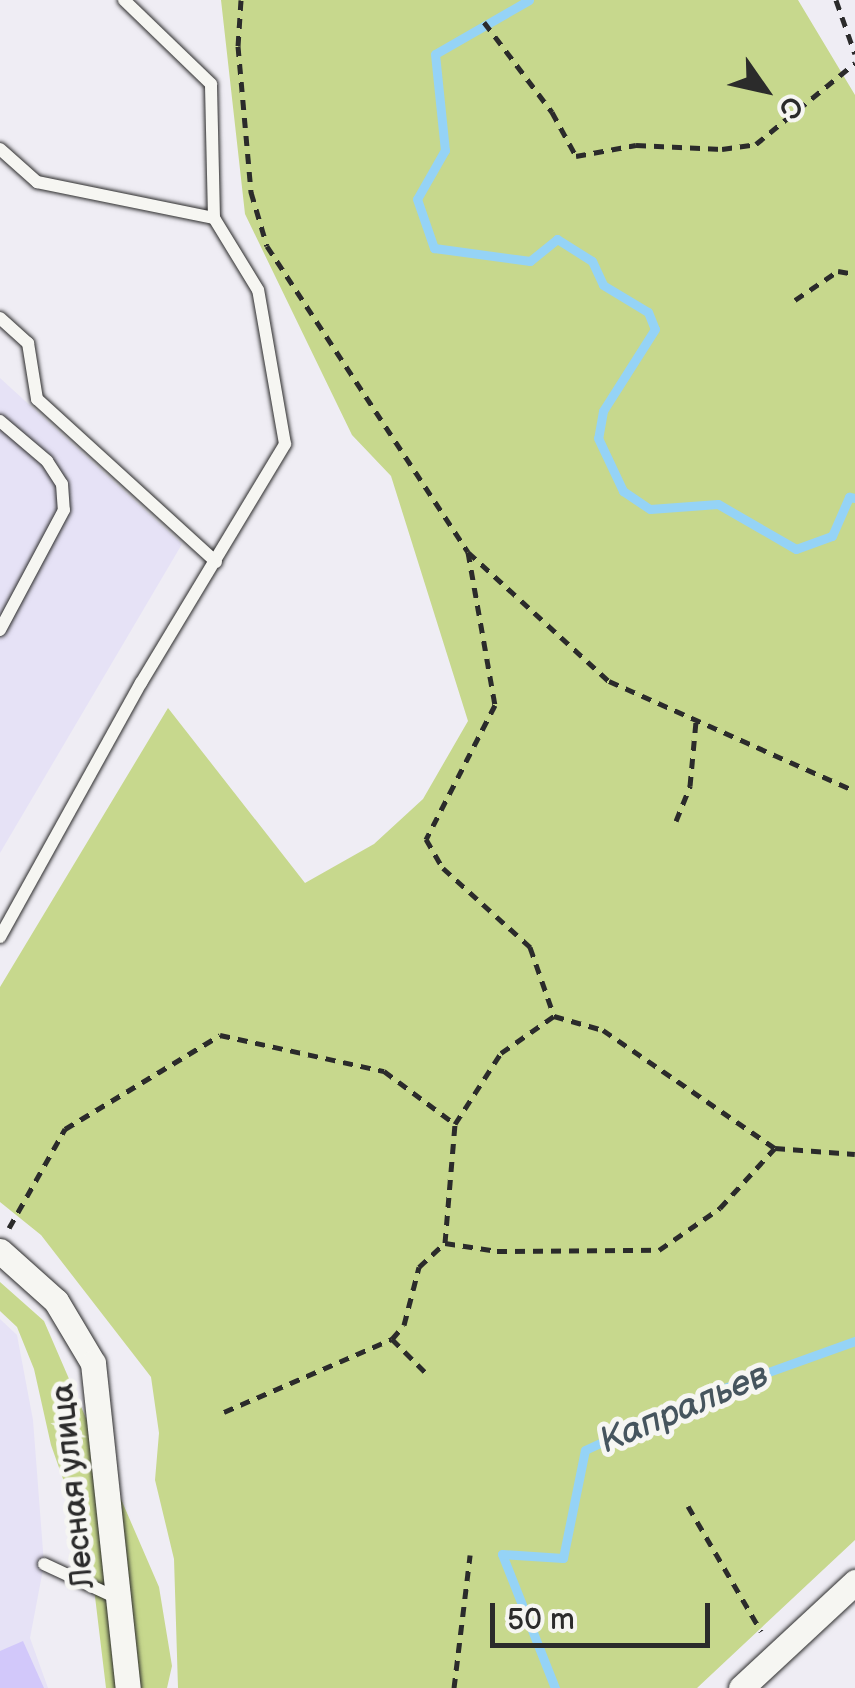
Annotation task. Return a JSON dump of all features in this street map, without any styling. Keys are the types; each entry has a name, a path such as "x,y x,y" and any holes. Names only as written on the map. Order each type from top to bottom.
{"street":[{"name":"Лесная улица","path":"0,1251 56,1301 93,1363 128,1688"},
{"path":"742,1688 855,1582"}],"lane":[{"path":"0,937 285,444 258,290 214,218 211,84 124,0"},
{"path":"0,149 37,182 214,218"},
{"path":"0,318 28,344 37,400 216,562"},
{"path":"0,420 47,461 62,484 64,510 0,630"},
{"path":"44,1564 119,1600"}],"path":[{"path":"242,0 238,46 251,192 269,250 468,552 609,681 696,722 781,753 855,791"},
{"path":"836,0 855,54"},
{"path":"846,27 855,21"},
{"path":"484,22 552,112 576,156 636,145 722,149 756,144 855,63"},
{"path":"795,300 838,270 855,274"},
{"path":"468,552 495,705 426,839 443,868 530,947 554,1016"},
{"path":"676,821 690,786 696,722"},
{"path":"224,1412 392,1339 404,1325 419,1268 445,1243 454,1124 501,1052 554,1016"},
{"path":"554,1016 603,1030 775,1148 855,1154"},
{"path":"0,1243 64,1129 220,1035 384,1070 454,1124"},
{"path":"445,1243 497,1251 660,1250 720,1208 775,1148"},
{"path":"392,1339 429,1376"},
{"path":"688,1506 723,1575 766,1637"},
{"path":"454,1688 470,1555"}],"shaded area":[{"path":"0,378 182,544 0,853"},
{"path":"0,1319 17,1335 33,1420 44,1564 30,1638 48,1688 0,1688"}],"green space":[{"path":"221,0 798,0 855,95 855,1540 697,1688 178,1688 174,1559 155,1480 159,1433 151,1377 41,1235 0,1202 0,987 168,708 305,883 374,844 423,799 468,721 391,476 352,435 245,214"},
{"path":"0,1282 44,1321 159,1587 172,1666 167,1688 106,1688 90,1555 51,1445 34,1369 17,1327 0,1311"}],"building":[{"path":"23,1641 44,1688 0,1688 0,1651"}],"waterway":[{"name":"Капральев","path":"529,0 435,54 445,150 417,199 434,248 530,261 557,239 592,261 603,285 648,312 655,329 603,411 598,438 623,491 650,509 718,504 796,549 832,536 849,497 855,498"},
{"name":"Капральев","path":"555,1688 502,1554 563,1558 585,1450 702,1396 855,1341"}]}
